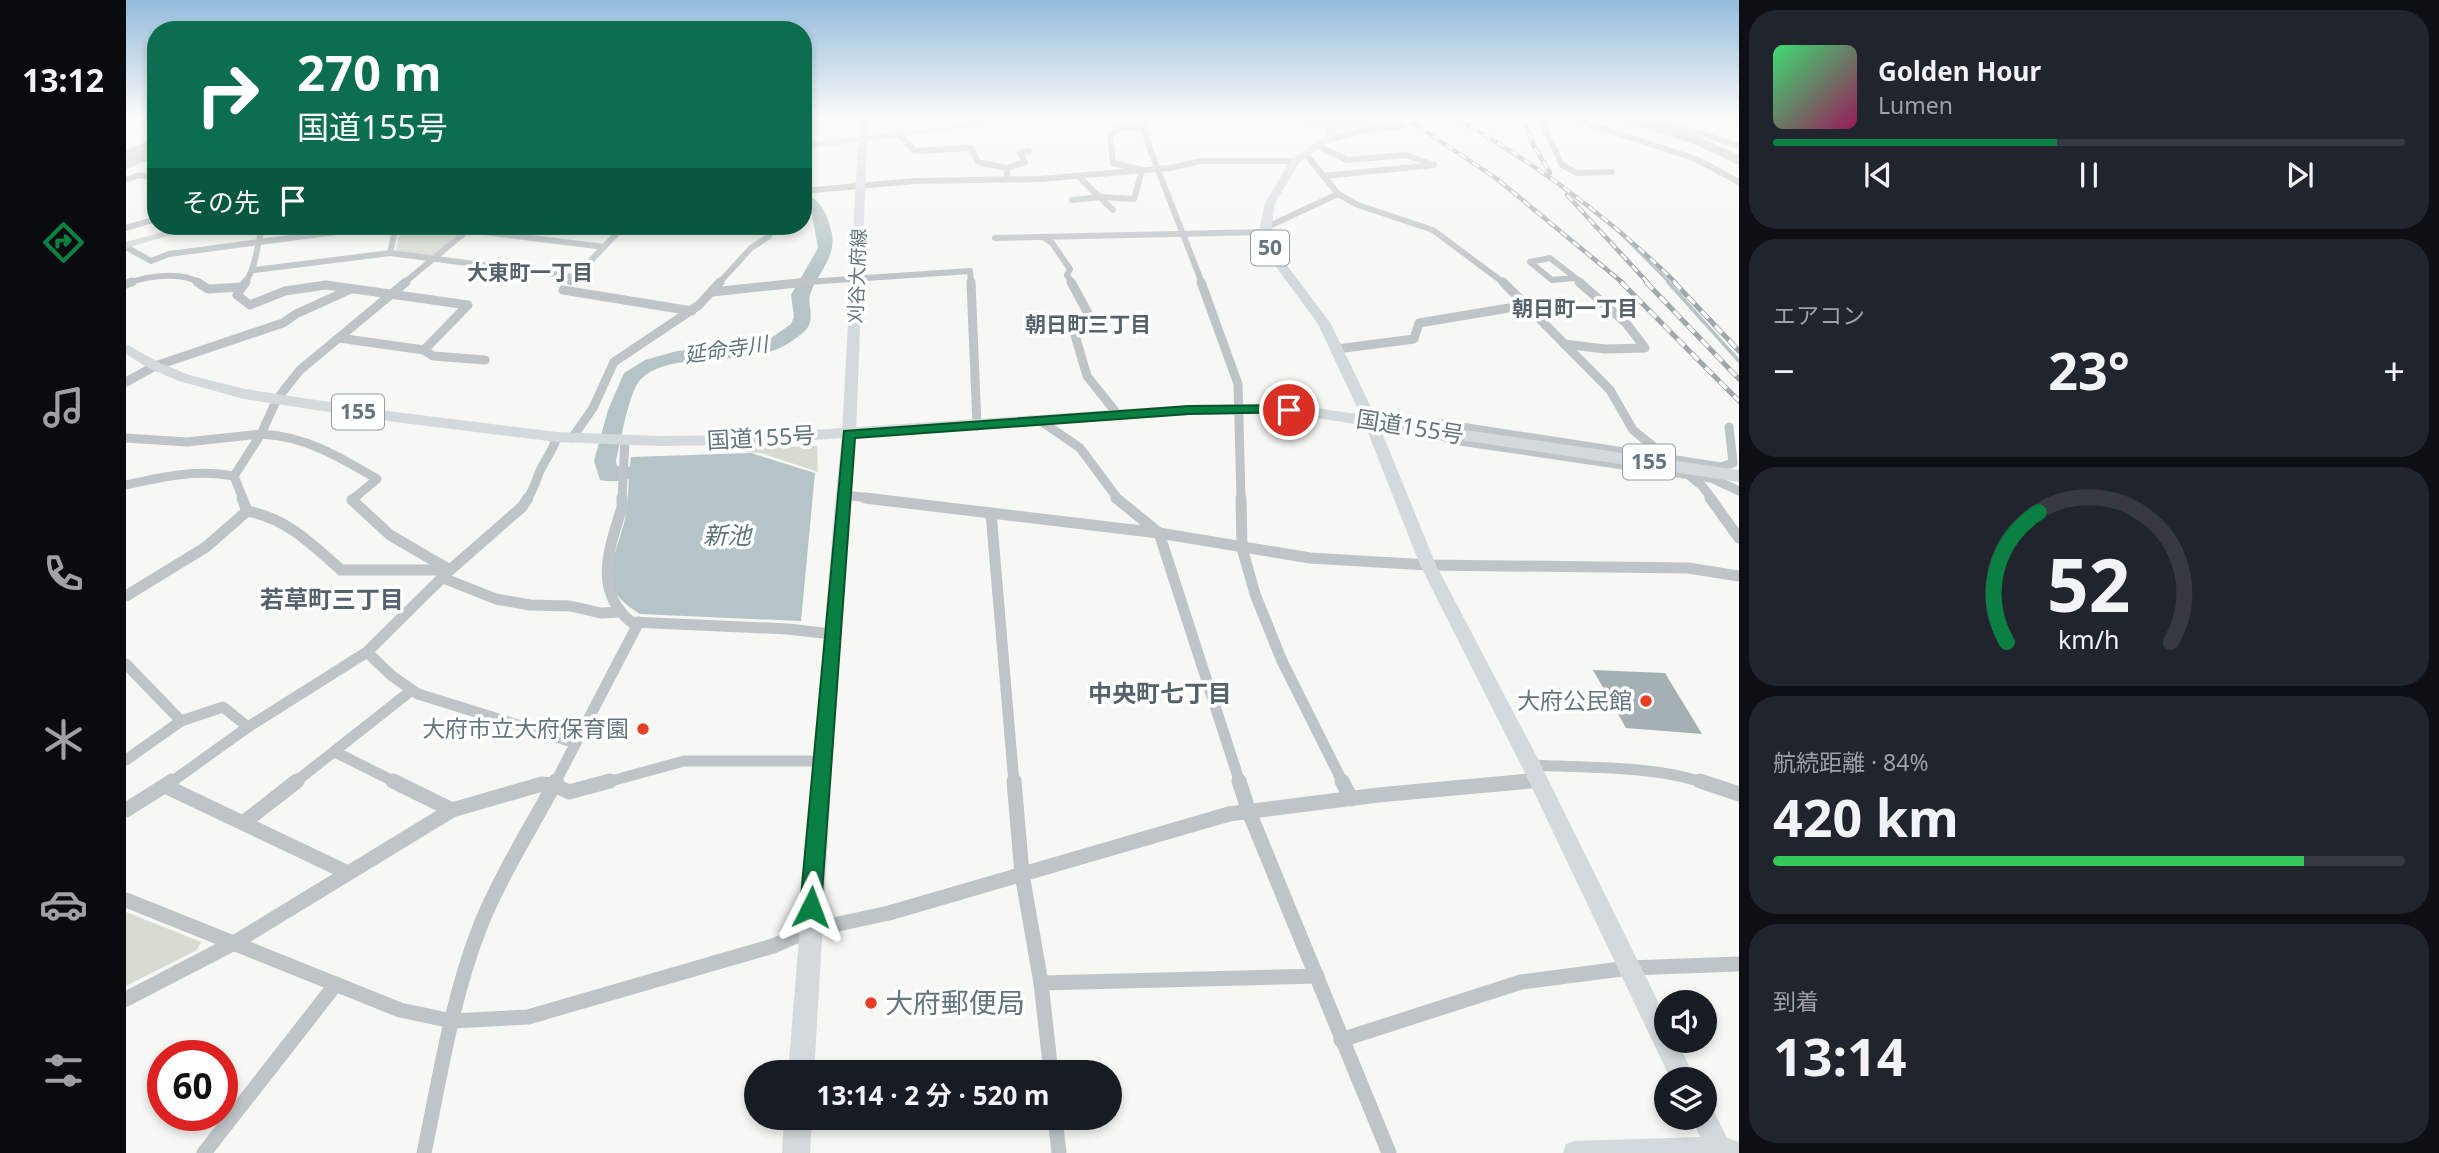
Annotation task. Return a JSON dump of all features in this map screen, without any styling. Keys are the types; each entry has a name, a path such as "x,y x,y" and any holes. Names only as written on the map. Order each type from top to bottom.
{"highway":[{"name":"国道155号","path":"126,348 155,366 216,388 277,399 565,438 724,441 1240,408 1289,410 1370,420 1739,476"}],"main road":[{"name":"50","path":"1290,172 1270,203 1265,230 1277,260 1324,324 1338,349 1370,420"},
{"path":"802,1060 815,839 849,434"},
{"path":"796,1153 797,1130"}],"street":[{"name":"刈谷大府線","path":"849,434 859,278 857,264 862,172"},
{"path":"1007,172 1008,181"},
{"path":"812,189 914,181 1008,181 1123,172"},
{"path":"1072,200 1134,198 1141,172"},
{"path":"1160,172 1238,384 1242,548 1255,594 1282,662 1351,799"},
{"path":"1318,172 1338,194 1358,205 1433,230 1491,271 1527,304 1610,390 1633,430 1702,486 1739,538"},
{"path":"1323,176 1365,172"},
{"path":"1575,172 1612,172"},
{"path":"1720,172 1739,182"},
{"path":"126,180 139,175 147,176"},
{"path":"1078,176 1113,211"},
{"path":"995,238 1265,230 1338,194"},
{"path":"126,228 147,222"},
{"path":"126,246 165,235"},
{"path":"260,235 254,270 237,295 250,305 285,291 326,285 468,305 425,350"},
{"path":"126,246 151,261 169,254 312,235"},
{"path":"390,254 394,235"},
{"path":"234,476 261,434 277,399 300,370 459,235"},
{"path":"517,235 604,247"},
{"path":"616,235 563,290 692,311"},
{"path":"126,810 248,727 367,653 447,574 522,507 537,485 539,473 552,453 593,408 614,362 692,311 751,248 769,235"},
{"path":"1043,237 1052,243 1070,269 1067,275 1090,317 1072,325 1087,376 1118,415"},
{"path":"254,270 390,254 575,277"},
{"path":"1564,344 1605,349 1646,348 1604,302 1574,278 1546,257 1530,262 1552,279 1574,278"},
{"path":"712,292 795,282 970,271 975,333 977,426"},
{"path":"126,284 139,279 189,276 208,289 241,287"},
{"path":"126,382 155,366 277,325 351,289"},
{"path":"1338,349 1414,339 1419,323 1527,304"},
{"path":"339,338 425,350 433,356 485,360"},
{"path":"1370,420 1428,565 1535,773 1678,1067"},
{"path":"1041,421 1080,448 1114,496 1159,533 1249,812 1341,1040 1390,1153"},
{"path":"1417,428 1442,424 1721,467 1734,463 1729,427"},
{"path":"1417,428 1453,440 1711,478 1739,491"},
{"path":"126,438 187,442 280,433 377,479 352,500 390,534 447,574 496,599 530,605 570,606 601,613 619,612"},
{"path":"624,440 622,507 605,565 608,589 619,612 631,622 788,629 831,634"},
{"path":"126,485 193,474 222,473 234,476"},
{"path":"234,476 247,511"},
{"path":"843,495 1159,533 1311,558 1428,565 1688,568 1739,576"},
{"path":"247,511 272,516 300,534 341,570 447,574"},
{"path":"126,596 206,547 247,511"},
{"path":"991,513 1022,874 1041,983 1050,1060"},
{"path":"424,1153 466,965 482,922 639,622"},
{"path":"367,653 412,690 441,702 576,743"},
{"path":"126,664 181,721"},
{"path":"243,823 412,690"},
{"path":"126,760 181,721 223,707 248,727"},
{"path":"335,752 452,810"},
{"path":"126,999 234,943 452,810 542,784 554,785 569,792 684,761 823,761"},
{"path":"126,900 400,1010 452,1021 528,1017 773,946 810,930 889,913 1229,814 1535,773 1636,771 1691,778 1739,794"},
{"path":"165,786 348,873"},
{"path":"1341,1040 1495,988 1521,982 1629,968 1739,964"},
{"path":"1041,983 1317,976"},
{"path":"204,1153 336,984"},
{"path":"1056,1130 1059,1153"},
{"path":"1711,1130 1725,1152"},
{"path":"1575,1153 1725,1152"}],"shaded area":[{"path":"399,235 459,235 431,257 396,251"},
{"path":"817,446 818,472 761,453 744,452 743,448"},
{"path":"126,912 201,942 197,950 126,986"}],"water":[{"name":"新池","path":"751,453 815,473 801,621 640,614 626,604 612,584 611,574 626,515 631,457"}],"building":[{"name":"大府公民館","path":"1593,670 1665,673 1702,734 1626,728"}],"waterway":[{"name":"延命寺川","path":"629,472 608,475 605,461 618,410 631,377 652,364 677,357 749,352 774,345 799,327 803,317 800,295 826,248 820,214 812,206"},
{"path":"1622,235 1670,283"},
{"path":"1668,282 1739,361"}],"railway":[{"path":"1486,172 1623,283"},
{"path":"1542,172 1599,214 1676,283"},
{"path":"1567,195 1648,283"},
{"path":"1621,282 1739,401"},
{"path":"1646,282 1739,379"},
{"path":"1674,282 1739,351"}],"place":[{"name":"大府公民館","path":"1646,701"},
{"name":"大府市立大府保育園","path":"643,729"},
{"name":"大府郵便局","path":"871,1003"}],"district":[{"name":"大東町一丁目","path":"530,273"},
{"name":"朝日町一丁目","path":"1575,309"},
{"name":"朝日町三丁目","path":"1088,325"},
{"name":"若草町三丁目","path":"332,600"},
{"name":"中央町七丁目","path":"1160,694"}],"route":[{"path":"811,907 849,434 1189,410 1289,410"}]}
